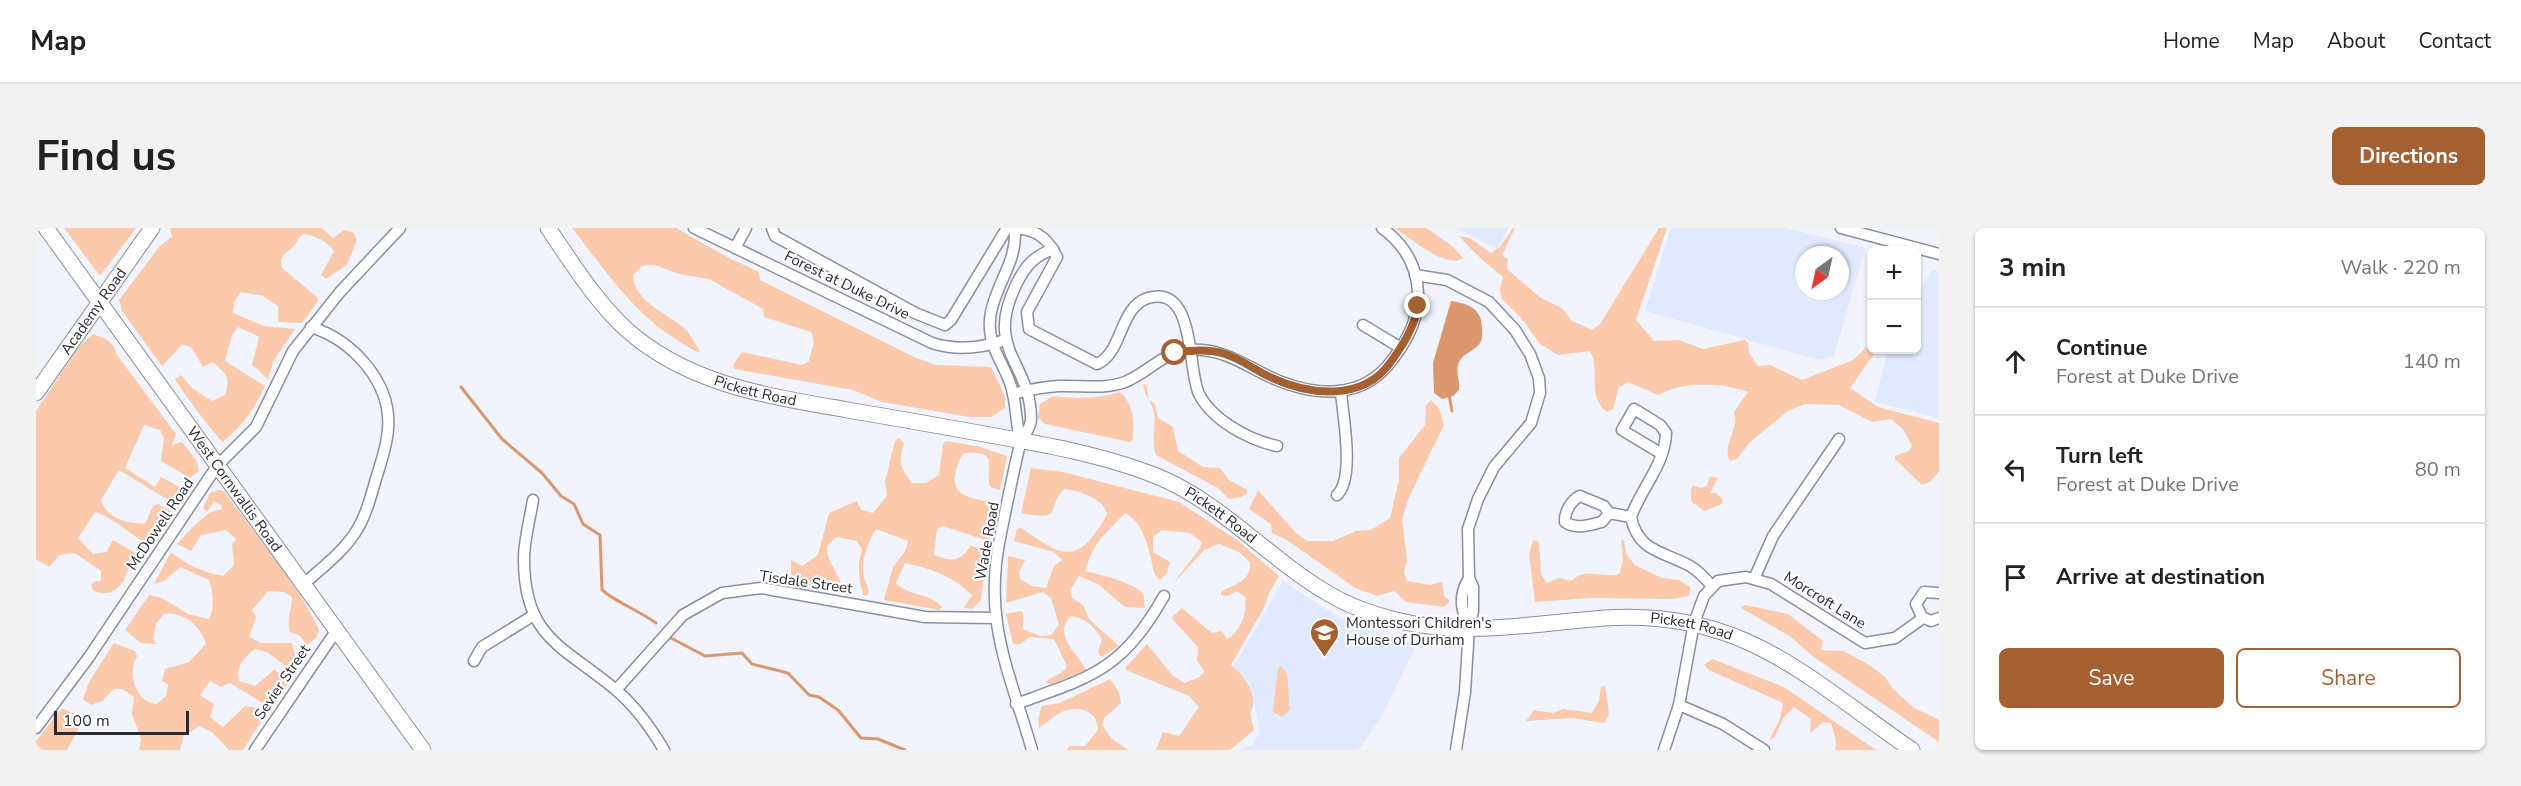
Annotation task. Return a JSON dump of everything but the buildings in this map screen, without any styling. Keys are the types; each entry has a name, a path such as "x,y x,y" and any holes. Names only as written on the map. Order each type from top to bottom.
{"street":[{"name":"West Cornwallis Road","path":"46,228 423,750"},
{"name":"Academy Road","path":"36,393 98,300 152,228"},
{"name":"McDowell Road","path":"36,728 89,657 218,466 255,427 284,365 311,327 400,228"},
{"name":"Pickett Road","path":"548,228 589,286 623,326 646,345 684,369 731,386 788,400 1021,441 1120,463 1163,479 1208,506 1328,594 1355,608 1403,622 1468,628 1628,617 1676,619 1721,630 1771,652 1912,750"},
{"name":"Forest at Duke Drive","path":"694,228 932,343 964,348 992,345 1005,340"},
{"path":"735,248 746,228"},
{"path":"772,228 775,236 915,313 945,325 951,321 1007,228 1026,228 1050,242 1057,257 1027,312 1029,329 1097,364 1107,357 1138,303 1149,298 1162,297 1175,304 1184,314 1195,381 1206,403 1246,435 1277,446"},
{"path":"1015,228 1015,252 996,293 991,315 992,345 1013,394 1015,424 1021,441"},
{"path":"1013,394 1059,386 1110,386 1127,381 1158,359 1190,350 1218,352 1279,380 1341,392 1352,391 1372,381 1388,366 1401,348 1416,317 1418,294 1415,275 1405,250 1382,228"},
{"path":"1841,228 1939,254"},
{"path":"1021,441 1030,427 1030,405 1005,340 1006,312 1026,265 1038,255 1053,249"},
{"path":"1415,275 1447,280 1489,302 1515,330 1530,354 1539,378 1540,393 1531,423 1494,467 1478,499 1468,529 1468,578 1460,597 1468,628"},
{"path":"1363,324 1401,348"},
{"path":"303,585 346,544 362,519 386,447 388,428 385,404 371,371 342,342 311,327"},
{"path":"1337,495 1343,488 1347,474 1341,392"},
{"path":"1662,454 1622,430 1635,409 1660,425 1666,433 1662,454 1631,517 1641,540 1656,552 1693,567 1712,585 1704,596 1694,623 1679,705 1664,750"},
{"path":"1754,579 1773,536 1839,439"},
{"name":"Wade Road","path":"1021,441 997,554 994,618 1016,704 1032,750"},
{"path":"533,500 524,559 525,581 534,615 542,630 566,654 616,690 641,717 664,750"},
{"path":"1609,513 1631,517"},
{"path":"1456,750 1466,692 1468,628 1473,597 1473,587 1468,578"},
{"name":"Morcroft Lane","path":"1712,585 1732,578 1754,579 1784,590 1865,643 1895,638 1923,618"},
{"name":"Tisdale Street","path":"616,690 682,615 722,593 761,588 925,617 994,618"},
{"path":"1938,621 1923,618 1916,609 1917,599 1929,591 1939,593"},
{"path":"1016,704 1080,681 1111,663 1137,638 1164,596"},
{"path":"1460,597 1473,597"},
{"path":"474,661 482,647 534,615"},
{"name":"Sevier Street","path":"255,750 336,631"},
{"path":"1679,705 1723,724 1764,750"}],"shaded area":[{"path":"64,228 136,228 100,276"},
{"path":"170,228 322,228 333,238 344,230 354,233 357,240 347,265 326,279 321,275 334,251 320,239 303,234 283,255 282,268 317,297 318,301 302,323 278,322 278,306 263,296 241,292 234,302 233,313 264,326 295,329 274,360 268,379 252,365 259,337 238,327 232,335 225,361 265,386 248,416 223,442 175,379 181,375 192,388 212,401 225,395 227,380 224,373 213,362 203,367 191,347 182,345 162,366 122,311 119,300 160,246 172,237"},
{"path":"572,228 676,228 759,272 760,280 914,357 936,365 991,367 1005,396 1005,408 991,417 969,417 882,402 853,390 734,369 733,365 742,352 802,365 809,361 814,342 811,332 764,317 763,309 709,279 679,274 655,265 642,266 633,275 639,292 652,306 686,330 700,351 697,352 676,340 642,313 627,298"},
{"path":"1395,228 1426,228 1451,245 1463,258 1456,261 1438,256"},
{"path":"1456,228 1508,228 1498,249"},
{"path":"1515,228 1502,255 1508,259 1507,269 1541,298 1562,308 1572,321 1592,330 1600,324 1659,228 1667,228 1636,320 1654,341 1679,340 1703,349 1745,340 1748,343 1749,353 1758,366 1770,365 1802,380 1853,360 1867,347 1867,354 1874,354 1850,388 1878,407 1939,423 1939,471 1931,481 1922,485 1895,459 1895,456 1909,451 1912,446 1903,429 1891,419 1872,422 1839,405 1805,404 1788,411 1750,442 1737,459 1730,461 1728,450 1735,424 1734,412 1748,392 1726,386 1702,384 1679,387 1658,395 1628,382 1619,387 1613,409 1607,412 1601,406 1595,391 1593,358 1590,351 1558,355 1540,344 1522,319 1502,299 1500,290 1503,277 1459,236 1470,238 1491,253 1500,247"},
{"path":"1671,228 1786,228 1865,248 1834,356 1820,360 1645,311"},
{"path":"1932,270 1939,272 1939,418 1875,402 1887,354 1921,354 1921,288"},
{"path":"1451,301 1469,306 1477,312 1480,317 1482,336 1478,346 1463,356 1459,362 1457,369 1459,390 1453,396 1442,399 1434,393 1433,363"},
{"path":"93,334 111,343 117,355 176,434 172,445 182,442 197,461 199,471 190,478 161,461 164,438 160,430 144,425 125,468 155,487 161,477 179,487 181,497 175,502 170,501 119,470 101,500 108,512 124,521 145,524 153,506 158,504 171,511 171,516 151,546 95,512 78,538 93,554 106,552 113,540 141,556 128,570 119,587 112,592 105,593 93,590 91,585 95,581 101,581 101,571 75,553 60,555 49,567 36,559 36,411 78,348"},
{"path":"1146,384 1149,400 1143,385"},
{"path":"1120,392 1131,408 1133,439 1130,442 1045,424 1038,417 1040,404 1053,396 1087,398"},
{"path":"1149,400 1155,404 1158,418 1173,427 1178,451 1203,467 1220,468 1228,479 1247,490 1247,493 1241,497 1229,499 1218,488 1156,455 1154,412"},
{"path":"1431,400 1439,408 1444,425 1409,497 1402,519 1407,560 1404,572 1407,581 1430,585 1442,582 1444,596 1450,601 1444,607 1406,602 1394,591 1377,596 1355,588 1290,542 1272,533 1271,524 1249,509 1258,490 1295,532 1307,541 1333,541 1356,531 1371,530 1390,518 1399,480 1399,458 1425,425 1426,405"},
{"path":"899,438 904,443 901,464 912,483 926,483 939,475 943,444 946,441 977,446 1007,456 1000,490 990,487 989,461 983,454 964,453 959,460 955,475 955,483 962,494 998,503 988,541 943,526 937,529 934,555 954,559 963,555 970,546 987,549 981,600 972,609 964,608 972,595 957,583 933,571 905,563 896,583 907,591 932,599 942,607 939,610 884,600 893,567 906,550 908,541 876,529 863,566 868,595 864,596 860,584 859,562 862,549 857,541 836,537 827,546 829,558 842,590 797,585 791,579 791,560 802,566 818,555 829,513 857,501 861,510 873,513 887,496 885,482 895,441"},
{"path":"1031,468 1063,472 1179,502 1237,540 1279,576 1269,593 1265,606 1231,665 1246,681 1252,693 1253,707 1250,714 1254,730 1230,750 1156,750 1163,732 1179,736 1199,707 1189,696 1126,670 1126,667 1147,644 1173,676 1185,683 1201,676 1204,671 1197,661 1198,647 1172,617 1182,608 1212,633 1222,631 1227,639 1240,626 1245,609 1245,597 1237,591 1227,596 1221,595 1221,592 1245,578 1250,569 1250,562 1239,552 1219,544 1204,550 1173,584 1202,542 1190,533 1162,530 1153,537 1153,552 1170,562 1167,573 1160,580 1155,575 1138,524 1125,513 1096,545 1085,571 1133,586 1143,594 1145,608 1125,607 1098,584 1079,576 1070,590 1072,598 1084,606 1089,619 1119,646 1101,657 1098,652 1102,639 1085,621 1071,616 1064,630 1065,637 1086,670 1050,685 1046,682 1067,666 1054,639 1030,637 1020,644 1013,644 1006,614 1023,612 1023,629 1040,636 1051,635 1059,625 1051,598 1043,592 1006,603 1008,556 1025,560 1019,572 1020,579 1032,586 1046,588 1054,566 1062,560 1054,552 1014,541 1017,529 1021,528 1057,550 1075,551 1092,537 1101,526 1107,513 1095,499 1077,491 1065,489 1050,514 1044,516 1021,513"},
{"path":"1710,476 1718,478 1710,493 1716,493 1723,500 1722,504 1704,511 1691,501 1691,488 1707,486"},
{"path":"218,490 224,491 275,559 299,594 319,630 316,638 307,645 300,636 290,632 292,597 284,592 268,591 252,610 256,617 249,637 261,643 292,643 296,660 295,673 267,652 255,649 239,667 239,681 255,686 274,670 291,680 269,707 230,683 221,687 210,681 200,695 214,704 210,717 223,727 245,706 256,708 264,717 243,750 229,750 212,732 199,726 184,736 180,750 139,750 141,739 132,714 134,697 122,689 114,689 102,701 91,705 83,699 89,682 114,643 135,651 137,656 133,678 135,686 143,698 157,704 166,696 168,685 162,681 165,669 189,662 206,644 196,626 178,615 164,614 156,624 153,639 157,644 141,643 125,630 149,595 162,598 188,614 209,619 213,600 209,580 180,567 164,581 154,584 171,552 195,567 223,576 234,565 232,545 236,539 226,530 201,535 191,551 177,544 204,517 216,510 221,510 222,506 214,501 207,512 203,508 210,493"},
{"path":"1621,540 1624,540 1626,554 1635,565 1662,578 1679,580 1691,588 1689,596 1672,599 1591,598 1535,602 1529,554 1533,541 1539,542 1541,574 1547,583 1559,578 1571,581 1587,573 1617,575 1620,573 1623,559"},
{"name":"Montessori Children's House of Durham","path":"1283,581 1340,618 1416,645 1381,718 1358,750 1237,750 1252,746 1260,732 1250,683 1232,669"},
{"path":"1745,605 1788,614 1823,641 1821,650 1843,651 1868,664 1885,677 1893,689 1914,708 1939,720 1939,742 1815,658 1791,637 1741,608"},
{"path":"1712,659 1784,687 1876,750 1835,750 1836,741 1831,723 1823,722 1810,733 1811,719 1794,707 1784,717 1774,738 1769,740 1780,719 1783,703 1709,670 1704,665"},
{"path":"1281,666 1287,674 1290,710 1282,717 1273,712 1278,668"},
{"path":"1110,679 1119,692 1121,703 1104,718 1102,725 1111,738 1128,750 1067,750 1069,746 1085,746 1098,730 1096,720 1085,710 1064,711 1039,728 1038,719 1042,706 1060,703"},
{"path":"1605,686 1609,714 1604,723 1572,718 1526,721 1534,710 1553,713 1563,709 1592,713 1599,701 1601,687"},
{"path":"62,708 79,716 80,726 67,750 36,750 36,741"}],"waterway":[{"path":"461,387 502,439 542,473 561,496 574,504 583,524 600,535 602,590 656,623"},
{"path":"1449,395 1452,411"},
{"path":"671,638 705,656 742,653 752,664 788,673 809,695 819,697 838,710 861,738 878,739 905,750"}],"place":[{"name":"Montessori Children's House of Durham","path":"1325,658"}],"route":[{"path":"1175,353 1190,350 1218,352 1279,380 1323,391 1352,391 1378,377 1388,366 1412,327 1418,306"}]}
